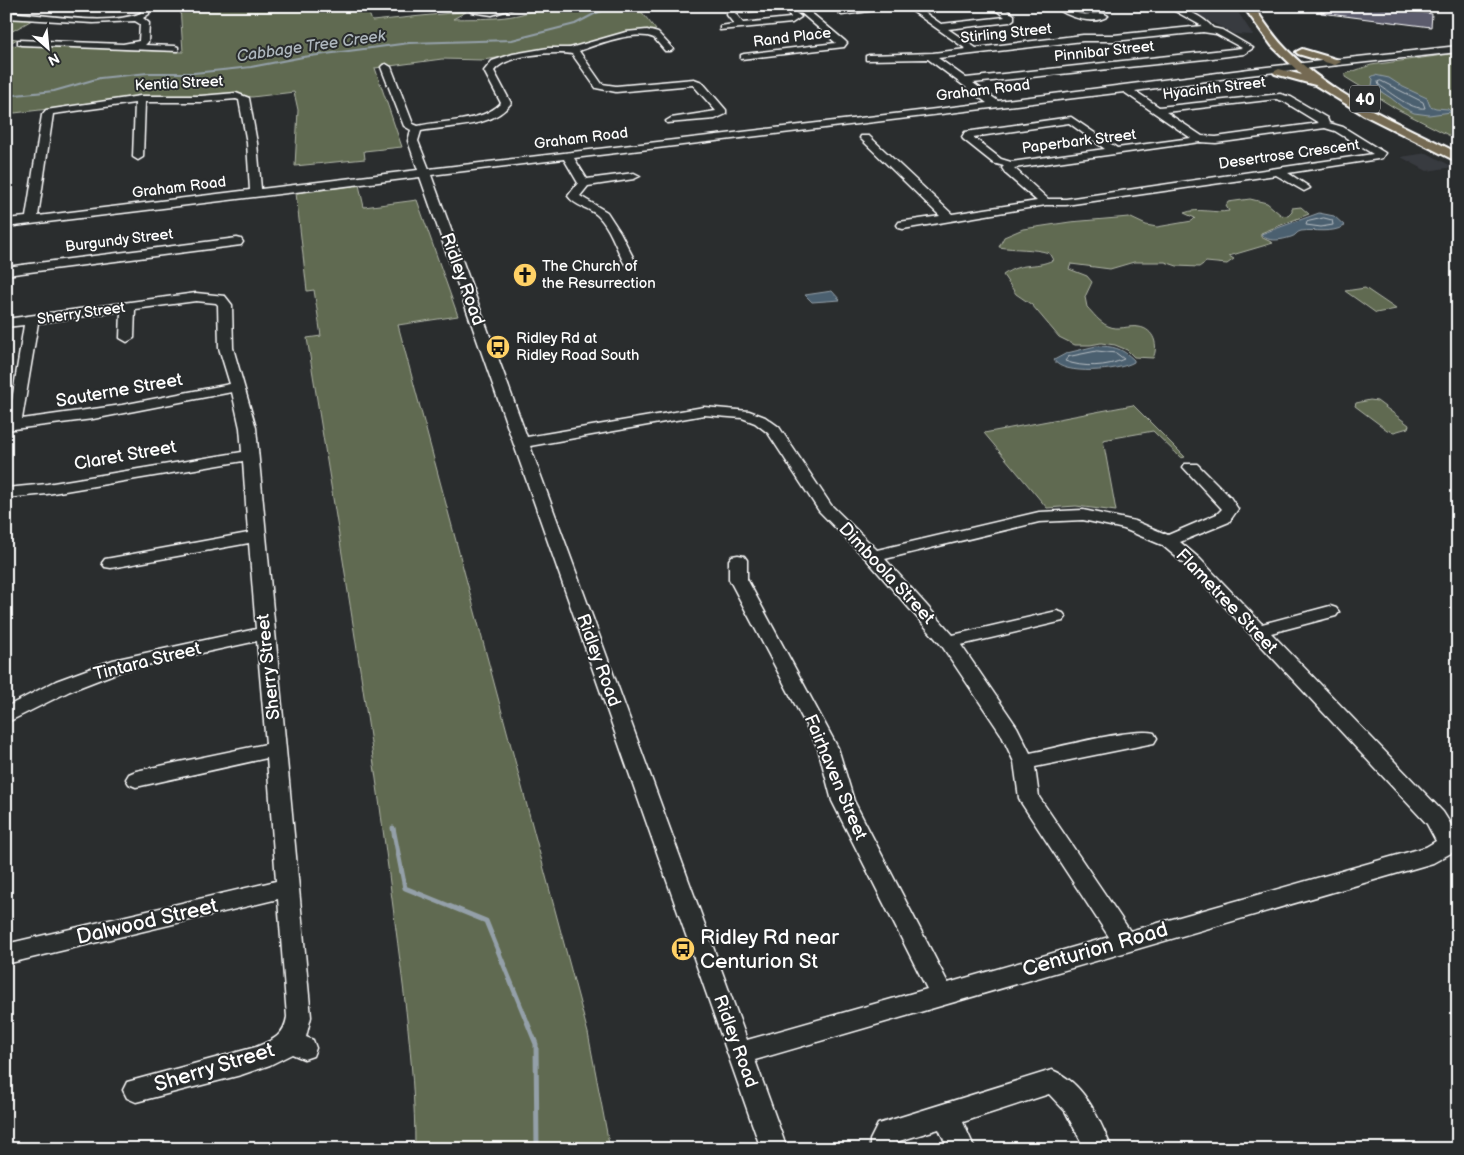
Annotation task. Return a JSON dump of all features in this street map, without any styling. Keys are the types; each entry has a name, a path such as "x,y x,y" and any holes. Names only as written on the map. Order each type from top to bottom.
{"main road":[{"name":"40","path":"1248,6 1277,46 1300,68 1355,93 1394,121 1458,158"},
{"path":"1450,6 1458,7"},
{"name":"40","path":"1294,43 1318,66 1326,80"},
{"path":"1302,52 1335,62"},
{"path":"1280,72 1326,80 1350,64"},
{"name":"40","path":"1394,121 1458,150"}],"street":[{"path":"6,15 123,21 138,19 145,14 146,6"},
{"path":"479,6 474,10 492,12 517,6"},
{"path":"723,28 741,26 792,20 797,17 797,10 779,12 770,6 736,8 730,14 741,26"},
{"path":"842,12 882,6"},
{"path":"909,6 973,50"},
{"path":"941,27 1010,19 1010,17 994,6"},
{"path":"1058,6 1079,17 1104,16"},
{"path":"1170,6 1205,24 1210,29"},
{"name":"Rand Place","path":"744,57 842,45 842,43 797,10"},
{"path":"21,42 123,47 139,45 143,42 145,23 138,19"},
{"name":"Stirling Street","path":"869,58 934,56 1083,38 1114,38 1210,29 1220,32 1248,48"},
{"path":"376,73 387,69 409,126 417,129 490,115 502,109 506,103 489,71 498,62 520,56 571,51 611,37 645,33 657,35 668,49"},
{"path":"139,45 144,48 175,49"},
{"name":"Pinnibar Street","path":"962,81 1125,62 1205,56 1244,51 1248,48"},
{"name":"Graham Road","path":"1318,66 1335,62 1458,49"},
{"path":"571,51 575,52 599,86 616,89 694,82 699,84 722,112 721,114 671,121"},
{"name":"Graham Road","path":"6,223 256,193 422,166 451,169 1159,84 1350,64 1414,54"},
{"path":"934,56 932,58 995,104"},
{"name":"Graham Road","path":"1159,84 1280,72 1300,68"},
{"name":"Paperbark Street","path":"1043,202 1042,198 1010,172 1008,168 1011,165 1193,142 1199,139 1126,88"},
{"name":"Kentia Street","path":"32,220 47,115 50,112 140,99 201,99 236,96 244,98 252,143 256,193"},
{"name":"Hyacinth Street","path":"1156,110 1276,96 1323,120 1326,126"},
{"path":"138,157 140,99"},
{"path":"1011,165 997,161 967,137 969,134 1071,120 1114,151"},
{"name":"Desertrose Crescent","path":"1043,202 1066,202 1380,154 1379,151 1339,129 1326,126 1216,140 1199,139"},
{"name":"Ridley Road","path":"417,129 412,136 413,141 774,1149"},
{"path":"865,138 949,218"},
{"path":"567,155 584,182"},
{"path":"1278,171 1304,188"},
{"path":"630,263 602,213 580,203 574,196 584,182 634,176"},
{"path":"903,225 1036,206 1043,202"},
{"name":"Burgundy Street","path":"6,271 237,242"},
{"name":"Sherry Street","path":"6,323 220,295 224,305 226,348 245,412 289,887 299,1017 295,1034 297,1045 256,1059 136,1090"},
{"path":"126,338 128,306"},
{"path":"9,425 17,413 32,320"},
{"name":"Sauterne Street","path":"9,425 138,407 237,387"},
{"name":"Dimboola Street","path":"521,443 704,411 744,414 760,420 774,430 826,508 873,556 949,642 1010,732 1024,762 1029,798 1124,941"},
{"name":"Claret Street","path":"6,493 47,489 250,455"},
{"path":"1168,541 1223,518 1230,509 1224,500 1191,467"},
{"name":"Flametree Street","path":"873,556 1039,517 1083,515 1107,519 1129,525 1168,541 1194,563 1435,818 1444,831 1447,842"},
{"path":"112,563 256,537"},
{"name":"Fairhaven Street","path":"738,560 738,579 828,748 842,801 941,993"},
{"path":"1257,631 1330,612"},
{"path":"949,642 1057,617"},
{"name":"Tintara Street","path":"6,716 63,686 120,665 266,633"},
{"path":"1024,762 1123,741 1147,738"},
{"path":"136,779 277,749"},
{"name":"Centurion Road","path":"740,1053 941,993 1433,854 1445,846 1447,842"},
{"name":"Dalwood Street","path":"6,954 289,887"},
{"path":"883,1149 883,1140 887,1133 1052,1082 1062,1087 1071,1097 1099,1149"},
{"path":"946,1115 962,1149"}],"shaded area":[{"path":"1180,6 1234,6 1253,35 1234,34"},
{"path":"1427,153 1453,167 1427,171 1401,157"}],"green space":[{"path":"180,6 366,6 372,21 461,12 466,12 453,19 499,18 532,11 542,6 637,6 656,30 615,35 577,46 483,60 442,59 375,68 402,147 364,151 365,159 295,166 298,110 294,92 252,97 232,94 133,99 6,114 6,17 32,20 9,33 9,38 17,39 7,45 183,52"},
{"path":"1458,53 1458,140 1395,108 1345,77 1345,74 1371,65"},
{"path":"359,185 364,207 417,200 458,316 398,325 588,1033 610,1149 415,1149 410,1046 402,977 361,673 307,338 321,336 314,290 307,291 296,193"},
{"path":"1250,199 1267,203 1281,215 1288,216 1292,212 1292,208 1301,207 1309,214 1261,233 1261,237 1273,243 1229,256 1234,259 1227,264 1206,262 1199,267 1177,266 1165,262 1134,262 1110,269 1071,264 1069,269 1087,276 1092,282 1085,297 1087,307 1099,320 1108,326 1116,328 1139,327 1148,331 1155,343 1153,358 1134,357 1127,350 1115,345 1101,343 1075,345 1059,337 1032,305 1016,294 1003,275 1022,266 1046,263 1053,260 1049,253 1043,251 999,247 1004,237 1023,229 1070,222 1129,217 1146,225 1157,227 1192,221 1195,218 1184,213 1190,211 1229,211 1226,206 1228,202"},
{"path":"1365,288 1396,309 1376,313 1345,291"},
{"path":"1370,400 1377,401 1409,425 1408,428 1394,432 1387,430 1355,406 1356,403"},
{"path":"1133,405 1185,457 1181,458 1153,431 1103,440 1116,511 1076,506 1047,508 984,433"}],"water":[{"path":"1375,75 1389,78 1427,98 1430,106 1448,109 1451,112 1429,115 1414,113 1372,86 1373,79 1371,77"},
{"path":"1319,213 1334,216 1345,226 1328,231 1301,231 1293,236 1279,240 1267,239 1261,234"},
{"path":"832,291 840,300 812,302 805,295"},
{"path":"1096,346 1107,346 1121,350 1130,356 1134,362 1105,370 1079,370 1059,365 1054,360 1067,353"}],"building":[{"path":"1321,6 1363,6 1427,13 1432,14 1431,27 1321,13"}],"waterway":[{"name":"Cabbage Tree Creek","path":"6,96 54,91 100,78 148,73 194,73 251,67 303,57 409,43 512,40 575,24 596,13 617,6"},
{"path":"393,828 405,888 486,921 536,1044 537,1149"}],"place":[{"name":"The Church of the Resurrection","path":"525,275"},
{"name":"Ridley Rd at Ridley Road South","path":"498,347"},
{"name":"Ridley Rd near Centurion St","path":"683,949"}]}
